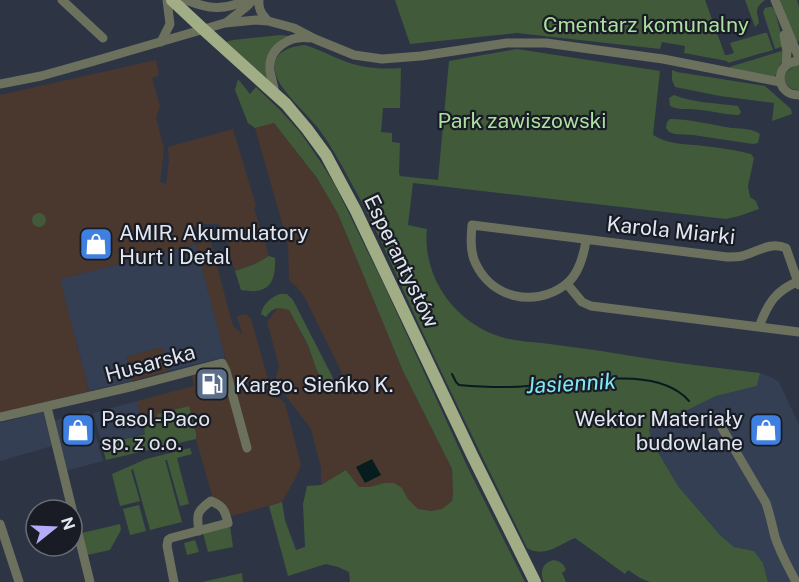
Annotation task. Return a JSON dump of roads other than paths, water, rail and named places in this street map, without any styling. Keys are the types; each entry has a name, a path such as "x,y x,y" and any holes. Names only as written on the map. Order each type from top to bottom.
{"main road":[{"name":"Esperantystów","path":"170,0 275,94 317,142 346,190 535,582"}],"street":[{"path":"62,0 103,38"},
{"path":"161,42 170,24 170,0"},
{"path":"186,0 207,7 219,8 246,0"},
{"path":"225,23 254,0"},
{"path":"259,0 258,7 268,21"},
{"path":"775,0 799,60 786,65"},
{"path":"780,15 787,52 786,65 781,72 780,82 784,89 797,97"},
{"path":"0,84 41,76 225,23 249,20 268,21 294,28 354,56 382,59 421,56 507,43 546,43 663,59 780,82"},
{"path":"275,94 270,70 273,54 290,39 304,37 315,39"},
{"name":"Karola Miarki","path":"586,240 579,267 567,284 551,293 528,297 507,294 491,285 474,261 471,239 472,225 727,257 740,257 778,245 786,248 798,282"},
{"path":"759,327 766,307 780,290 798,282"},
{"path":"567,284 582,302 591,306 799,332"},
{"name":"Husarska","path":"0,417 222,363 247,448"},
{"path":"47,407 90,582"},
{"path":"722,428 766,503 775,537 796,582"},
{"path":"0,524 18,582"},
{"path":"174,582 167,546 168,540 199,531"}],"waterway":[{"name":"Jasiennik","path":"452,374 459,385 494,387 547,385 613,378 636,379 656,382 674,389 689,401"}],"place":[{"name":"AMIR. Akumulatory Hurt i Detal","path":"96,244"},
{"name":"Kargo. Sieńko K.","path":"212,384"},
{"name":"Pasol-Paco sp. z o.o.","path":"78,430"},
{"name":"Wektor Materiały budowlane","path":"766,430"}],"park label":[{"name":"Cmentarz komunalny","path":"646,24"},
{"name":"Park zawiszowski","path":"522,120"}]}
